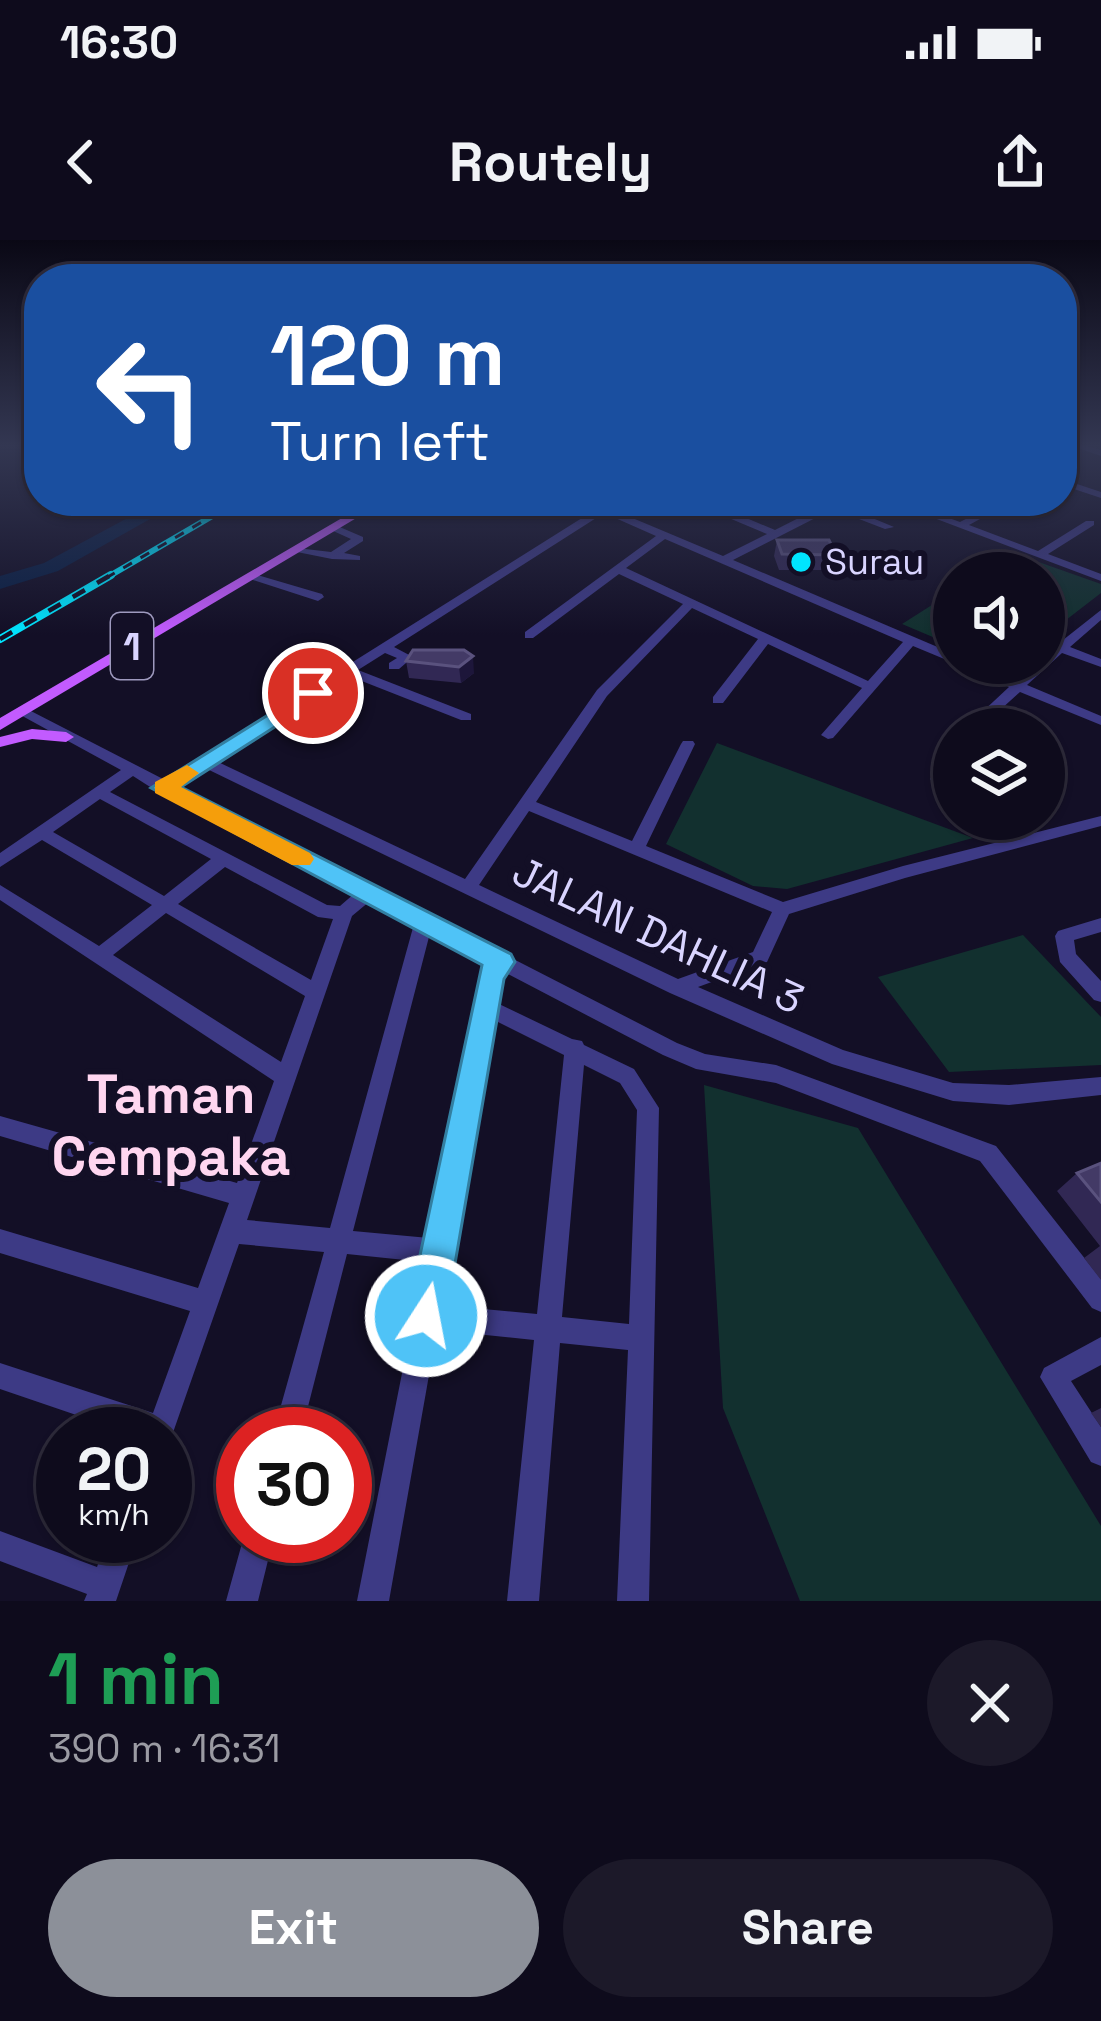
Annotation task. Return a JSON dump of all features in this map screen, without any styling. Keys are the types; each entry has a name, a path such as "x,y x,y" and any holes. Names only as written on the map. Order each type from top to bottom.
{"main road":[{"name":"1","path":"0,740 28,715 355,516"},
{"name":"1","path":"0,725 65,699 180,630 248,580"},
{"path":"65,699 55,721 66,737"},
{"path":"0,740 32,734 66,737"}],"street":[{"path":"163,788 593,516"},
{"path":"629,516 664,536 933,650"},
{"path":"734,516 776,533"},
{"path":"723,561 806,516"},
{"path":"858,516 889,527"},
{"path":"934,516 1031,552"},
{"path":"961,526 980,516"},
{"path":"1044,552 1090,523"},
{"path":"332,556 359,539 335,528"},
{"path":"529,635 664,536"},
{"path":"297,551 356,558"},
{"path":"1065,565 1101,578"},
{"path":"618,569 870,687"},
{"path":"248,580 318,597"},
{"path":"470,887 602,693 691,603"},
{"path":"1065,645 1101,614"},
{"path":"718,700 766,638"},
{"path":"828,735 911,640"},
{"path":"385,648 407,657 394,666"},
{"path":"1065,650 1101,663"},
{"path":"349,670 466,717"},
{"path":"992,708 1016,685 1101,722"},
{"path":"28,715 670,1049 704,1063 776,1074 988,1153 1101,1298"},
{"path":"636,849 688,744"},
{"name":"JALAN DAHLIA 3","path":"205,762 676,987 839,1058 953,1092 1009,1095 1101,1086"},
{"path":"0,861 130,770"},
{"path":"98,792 324,912 344,913"},
{"path":"526,804 782,909 1101,821"},
{"path":"40,832 316,993"},
{"path":"100,955 223,859"},
{"path":"0,891 286,1077"},
{"path":"169,1407 344,913 367,893"},
{"path":"676,987 760,957 782,909"},
{"path":"293,1407 424,922"},
{"path":"1101,925 1064,936 1067,957 1101,994"},
{"path":"373,1601 490,975 501,962"},
{"path":"484,1006 628,1076 648,1108 633,1601"},
{"path":"523,1601 575,1047"},
{"path":"0,1126 244,1196"},
{"path":"232,1231 439,1251"},
{"path":"0,1241 205,1304"},
{"path":"426,1316 641,1338"},
{"path":"1101,1350 1054,1377 1101,1452"},
{"path":"0,1376 89,1407"},
{"path":"0,1546 103,1593 114,1563"},
{"path":"242,1601 253,1563"}],"green space":[{"path":"1065,571 1101,584 1101,593 1065,621"},
{"path":"933,604 933,637 902,624"},
{"path":"717,743 933,823 933,840 966,840 787,889 753,886 666,844"},
{"path":"1023,935 1101,1017 1101,1065 949,1072 878,977"},
{"path":"704,1085 858,1128 1101,1526 1101,1601 800,1601 723,1408"}],"building":[{"path":"777,540 829,540 836,555 782,554"},
{"path":"413,650 464,650 473,656 459,667 406,661"},
{"path":"1101,1163 1101,1202 1077,1173"}],"waterway":[{"path":"0,583 51,567 145,516"}],"railway":[{"path":"106,578 212,516"},
{"path":"0,639 111,575"}],"slow traffic":[{"path":"187,773 163,788 301,859"}],"place":[{"name":"Surau","path":"801,562"}],"district":[{"name":"Taman Cempaka","path":"171,1125"}],"route":[{"path":"313,693 163,788 501,962 490,975 426,1316"}]}
